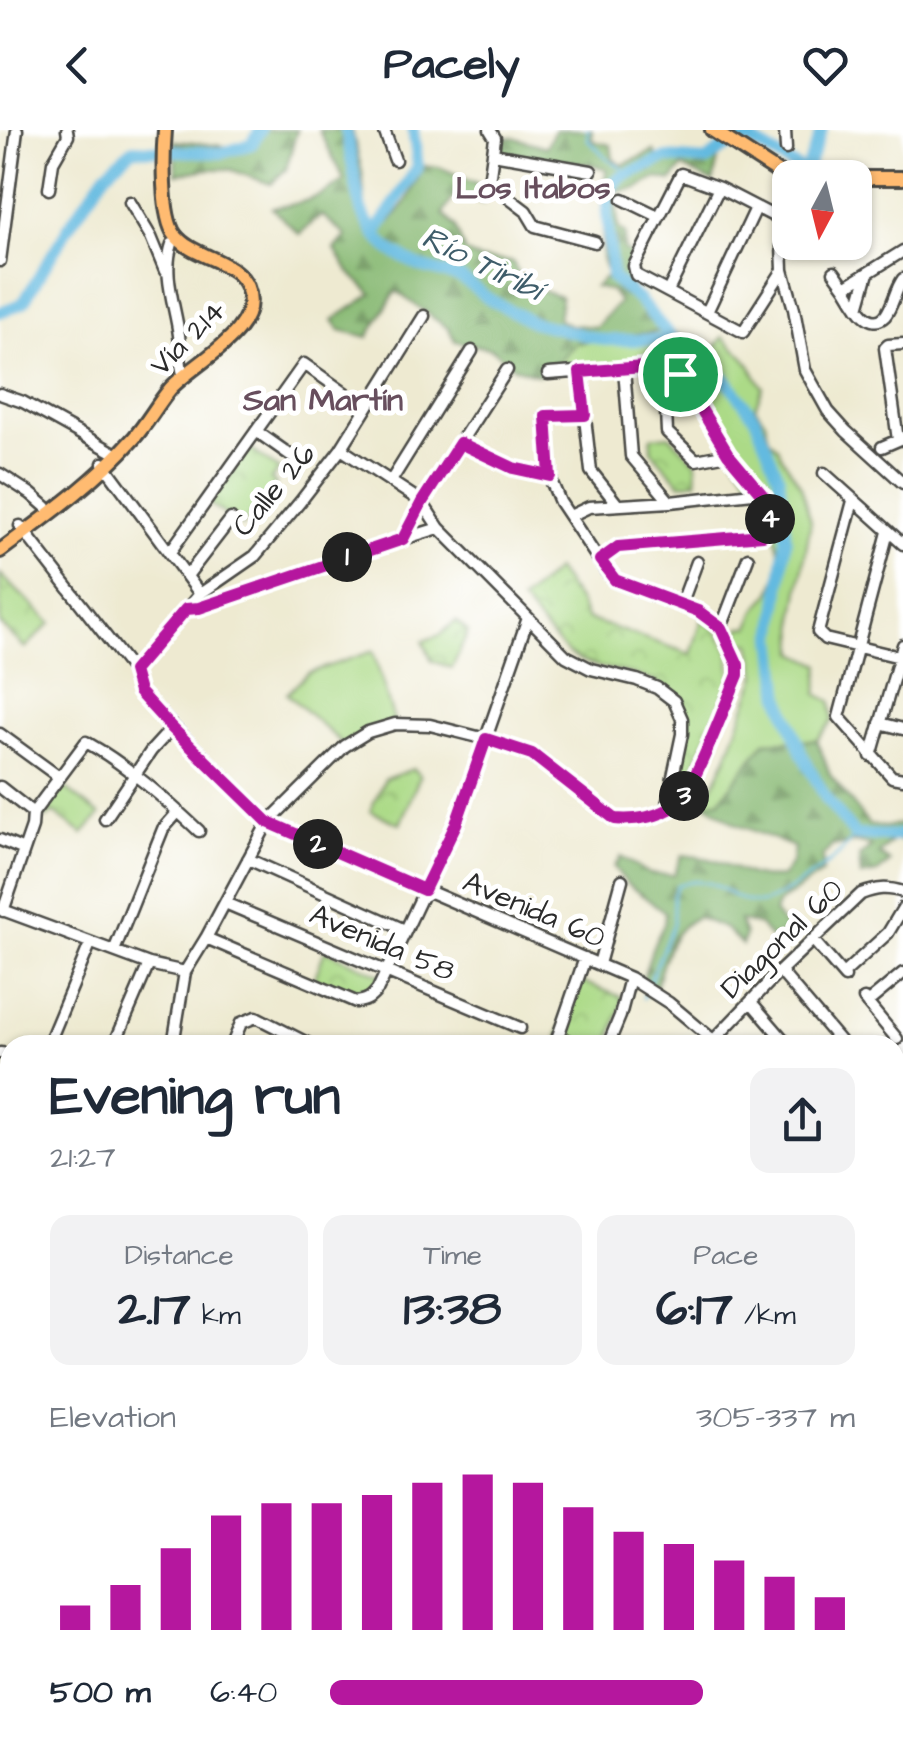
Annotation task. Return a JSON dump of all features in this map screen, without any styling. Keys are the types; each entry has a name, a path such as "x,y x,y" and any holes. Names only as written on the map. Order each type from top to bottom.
{"main road":[{"path":"712,130 772,169"},
{"name":"Vía 214","path":"0,541 23,529 107,460 240,313 243,300 234,279 171,247 162,226 161,132"},
{"name":"Vía 214","path":"161,177 172,232 192,249 242,276 251,300 247,317 231,338 183,372"},
{"path":"872,178 903,178"},
{"name":"Vía 214","path":"0,551 107,460"}],"street":[{"path":"0,260 17,130"},
{"path":"49,190 53,162 68,136 67,130"},
{"path":"384,130 395,160"},
{"path":"490,130 495,138 489,182 526,211 535,226 595,242"},
{"path":"785,130 786,150"},
{"path":"493,154 591,171"},
{"path":"772,216 719,188 681,174 634,271 741,332 783,270"},
{"path":"668,291 719,188"},
{"path":"623,199 658,216"},
{"path":"130,202 156,246 170,286"},
{"path":"707,312 756,208"},
{"path":"156,246 171,247 170,286 183,372"},
{"path":"845,287 903,251"},
{"path":"783,260 811,385 846,431 903,483"},
{"path":"834,272 867,318 883,318 903,279"},
{"path":"858,308 868,273"},
{"name":"Calle 26","path":"133,671 200,594 255,556 300,502 341,449 424,316"},
{"path":"882,447 901,439 886,346 903,344"},
{"path":"392,481 472,351"},
{"path":"170,552 304,364 345,393"},
{"path":"664,366 667,432 696,460 728,454"},
{"path":"548,374 664,366 680,374 728,454 762,492 768,506 770,517 763,535 618,547 600,560"},
{"path":"624,368 631,456 670,502"},
{"path":"403,539 422,502 507,370"},
{"path":"580,372 591,471 617,504"},
{"path":"890,386 903,385"},
{"path":"0,394 23,402 107,460 200,594"},
{"path":"175,1035 185,972 268,822 345,746 368,732 394,724 430,724 532,754 615,819 643,818 666,810 686,794 738,675 738,665 721,628 698,611 615,580 560,502 550,476 546,416 585,415"},
{"path":"256,431 293,456"},
{"path":"460,443 513,468 550,476"},
{"path":"341,449 422,502 440,528 566,656 591,669 658,688 674,702 682,719 682,734 666,810"},
{"path":"824,473 903,544"},
{"path":"0,474 46,508"},
{"path":"570,516 589,507 762,492"},
{"path":"853,501 818,632 825,639 857,646 902,649 872,756"},
{"path":"187,576 232,519"},
{"path":"186,609 440,528"},
{"path":"23,529 133,671 139,692 268,822"},
{"path":"888,532 840,713 841,721 872,756 894,779 903,779"},
{"path":"721,628 748,558"},
{"path":"681,605 697,562"},
{"path":"206,938 356,1002 372,997 456,824 528,618"},
{"path":"880,723 903,730"},
{"path":"104,819 133,775 172,728"},
{"path":"0,734 59,777"},
{"path":"185,972 149,964 2,910 32,826 33,813 86,742 105,752 199,831"},
{"path":"0,788 33,813"},
{"path":"114,951 163,829 178,812"},
{"name":"Avenida 60","path":"268,822 630,978 670,1002 705,1035"},
{"path":"0,840 24,850"},
{"path":"248,859 405,930"},
{"path":"599,964 622,880"},
{"name":"Diagonal 60","path":"721,1035 780,971 862,894 875,888 897,890"},
{"name":"Avenida 58","path":"225,903 520,1028"},
{"path":"813,940 844,976 888,934 903,908"},
{"path":"52,1035 90,944"},
{"path":"558,1035 585,958"},
{"path":"118,1035 149,964"},
{"path":"780,971 834,1035"},
{"path":"893,1035 866,1000 903,972"},
{"path":"612,1035 630,978"},
{"path":"751,1002 779,1035"},
{"path":"237,1035 242,1023 256,1018 291,1035"}],"green space":[{"path":"258,130 297,130 286,169 271,184 229,169 176,174 174,141 251,149"},
{"path":"319,130 352,130 362,172 367,231 389,223 406,202 424,166 439,167 477,183 483,203 454,196 443,214 455,226 465,252 479,259 513,262 522,284 561,297 558,320 596,327 619,302 611,291 595,287 608,275 602,258 606,169 500,153 502,139 512,137 546,147 555,130 592,130 592,141 611,145 613,159 622,165 654,151 661,163 683,158 704,166 718,159 713,182 682,167 672,181 657,178 638,188 616,192 618,228 625,234 624,250 632,255 627,271 634,291 669,330 576,343 550,369 538,375 514,367 492,349 455,341 449,329 396,291 368,337 340,330 333,320 372,294 349,272 335,249 346,236 322,215 299,234 272,208 310,199 344,180"},
{"path":"669,330 714,349 723,337 746,359 763,387 755,407 765,421 769,438 801,486 811,521 795,613 796,653 821,665 817,694 831,701 833,720 817,740 765,742 719,801 705,803 727,757 757,675 751,643 735,644 741,627 750,627 777,577 780,554 773,513 733,456 682,370 662,361 550,369 576,343"},
{"path":"669,435 696,462 697,481 681,484 651,450 651,437"},
{"path":"248,447 279,470 271,480 276,484 242,526 207,502"},
{"path":"556,570 587,619 691,654 702,620 718,631 729,651 732,679 682,794 672,804 686,740 681,706 671,692 654,681 582,661 556,641 521,601"},
{"path":"0,574 51,623 25,648 0,624"},
{"path":"456,621 468,632 452,668 432,661 423,641 440,635"},
{"path":"373,651 395,724 345,746 287,694 308,673"},
{"path":"817,740 830,775 869,825 903,824 903,841 893,840 879,854 890,862 877,873 861,876 859,857 872,846 856,842 833,845 823,856 822,873 777,904 774,912 787,929 771,939 761,926 739,920 745,935 742,945 726,929 697,917 673,939 654,992 642,983 665,912 627,884 614,867 621,857 650,874 674,875 682,855 712,860 754,876 782,877 792,862 794,847 736,824 705,803 719,801 765,742"},
{"path":"413,769 420,776 400,824 370,811 385,779"},
{"path":"61,785 100,815 83,834 53,812 47,818 40,811"},
{"path":"325,950 381,975 372,992 359,999 314,980"},
{"path":"577,980 624,998 611,1035 558,1035"}],"waterway":[{"name":"Río Tiribí","path":"0,312 23,303 106,173 133,149 222,153 252,144 260,130"},
{"name":"Río Tiribí","path":"346,130 361,210 375,235 391,251 421,267 461,278 489,299 532,322 604,340 674,340"},
{"path":"375,235 418,166 413,130"},
{"path":"588,130 588,140 629,173"},
{"name":"Río Tiribí","path":"822,130 807,169 801,170 749,139 726,147 707,161 667,158 620,177 610,190 607,213 612,278 639,300 674,340 725,378 755,418 779,477 786,539 774,638 781,698 802,754 827,800 855,835 903,834"},
{"path":"649,983 673,923 677,885 703,882 747,901 766,902 824,866 855,835"},
{"path":"643,998 645,993"}],"district":[{"name":"Los Itabos","path":"533,188"},
{"name":"San Martín","path":"323,400"}],"route":[{"path":"664,366 680,374 728,454 762,492 770,517 763,535 618,547 600,560 615,580 698,611 721,628 738,665 738,675 686,794 678,804 652,816 615,819 532,754 486,739 456,824 424,890 268,822 139,692 133,671 186,609 199,608 403,539 460,443 513,468 550,476 546,416 585,415 580,372 664,366"}]}
